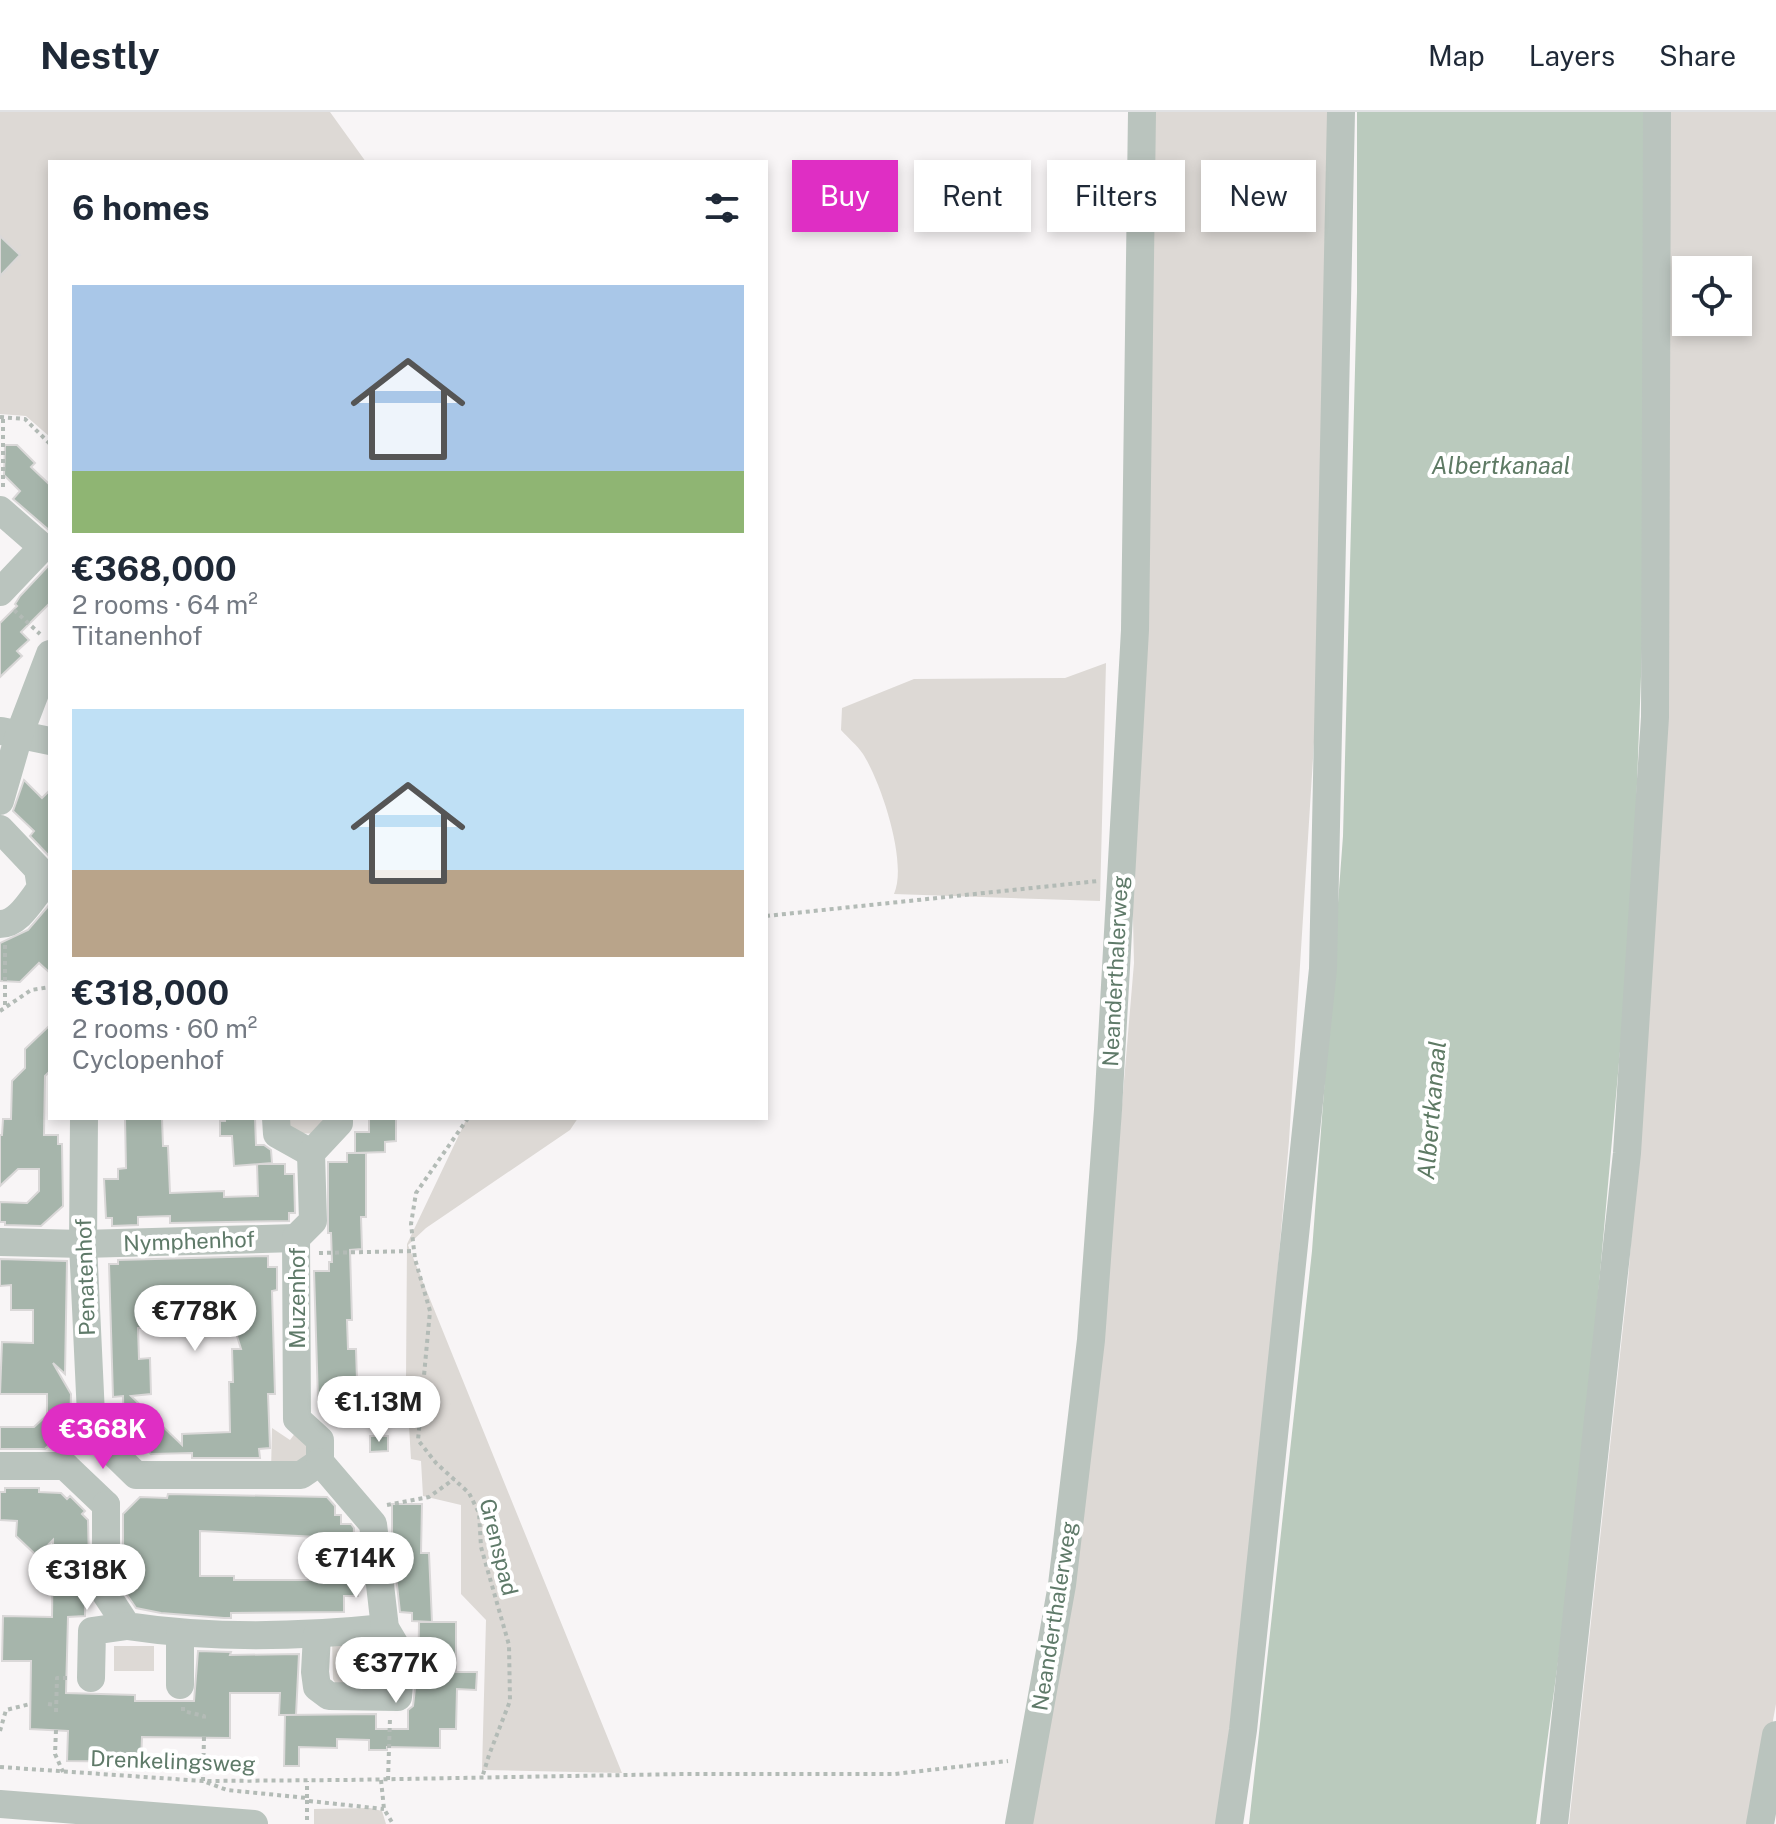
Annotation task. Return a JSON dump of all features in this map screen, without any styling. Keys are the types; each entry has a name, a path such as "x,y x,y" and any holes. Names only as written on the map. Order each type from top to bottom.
{"street":[{"name":"Neanderthalerweg","path":"1019,1824 1062,1585 1091,1340 1108,1110 1135,630 1142,112"},
{"path":"1229,1824 1243,1730 1323,969 1341,112"},
{"path":"1554,1824 1561,1783 1627,1153 1655,717 1657,112"},
{"path":"1,510 39,544 38,552 5,600"},
{"path":"0,801 9,733 48,658"},
{"path":"9,733 48,741"},
{"path":"0,829 38,869 41,888 14,921 2,925"},
{"name":"Penatenhof","path":"84,1120 83,1244 91,1415 95,1435"},
{"path":"276,1120 277,1134 311,1153 339,1120"},
{"name":"Muzenhof","path":"311,1153 313,1221 296,1246 297,1419 320,1440 311,1468 373,1524 385,1628 401,1655 398,1697 329,1696 317,1687 317,1635"},
{"name":"Nymphenhof","path":"0,1242 296,1246"},
{"path":"65,1466 95,1435 136,1475"},
{"path":"0,1466 65,1466 106,1505"},
{"path":"127,1626 106,1594 106,1505 136,1475 311,1468"},
{"path":"91,1678 92,1631 127,1626 180,1634 317,1635 385,1628"},
{"path":"180,1634 180,1685"},
{"path":"1760,1824 1776,1735"},
{"path":"0,1804 254,1824"}],"path":[{"path":"1,510 2,417 25,419 48,442"},
{"path":"5,600 48,641"},
{"path":"768,916 1120,879"},
{"path":"2,925 3,1009"},
{"path":"3,1009 31,990 48,987"},
{"name":"Grenspad","path":"467,1120 416,1193 411,1224 414,1251 430,1311 418,1440 436,1463 469,1493 479,1513 481,1547 509,1645 510,1701 482,1778"},
{"path":"296,1246 414,1251"},
{"path":"361,1510 429,1497 454,1479"},
{"path":"56,1712 57,1678 91,1678"},
{"path":"0,1731 6,1710 30,1704"},
{"path":"48,1704 56,1705"},
{"path":"56,1730 55,1754 63,1772"},
{"path":"388,1780 390,1734"},
{"path":"204,1737 203,1781 227,1790 384,1809"},
{"name":"Drenkelingsweg","path":"0,1767 203,1781 388,1780 683,1774 895,1774 1031,1758"},
{"path":"307,1780 307,1824"},
{"path":"381,1780 384,1809 393,1824"}],"shaded area":[{"path":"0,112 330,112 365,160 48,160 48,435 26,416 0,414"},
{"path":"1146,112 1333,112 1325,567 1289,1141 1248,1607 1218,1824 1030,1824 1113,1211 1134,963 1132,875 1144,232 1185,232 1185,160 1145,160"},
{"path":"1665,112 1776,112 1776,1704 1754,1824 1569,1824 1633,1214"},
{"path":"1106,663 1100,901 894,894 898,863 890,823 870,767 861,751 841,730 842,708 914,679 1065,678"},
{"path":"285,1120 331,1120 322,1134 294,1133"},
{"path":"466,1120 577,1120 570,1130 426,1228 408,1245 622,1773 482,1770 486,1620 461,1594 461,1505 423,1496 421,1461 411,1459 406,1378 407,1244"},
{"path":"272,1428 290,1440 299,1428 312,1451 290,1470 271,1471"},
{"path":"332,1638 378,1638 391,1657 388,1675 351,1692 340,1691 333,1679"},
{"path":"114,1646 154,1646 154,1671 114,1671"},
{"path":"370,1808 382,1811 386,1824 314,1824 314,1809"}],"water":[{"name":"Albertkanaal","path":"1357,112 1645,112 1649,462 1632,918 1579,1507 1536,1824 1249,1824 1312,1251 1343,836 1357,292"}],"building":[{"path":"0,236 20,255 0,276"},
{"path":"5,445 17,445 35,463 31,467 48,483 48,529 13,499 20,491 4,475"},
{"path":"48,566 48,605 21,632 29,640 17,651 22,656 0,677 0,623 17,606 15,604"},
{"path":"24,780 42,798 48,792 48,855 30,836 34,831 13,811"},
{"path":"48,906 48,971 39,963 20,982 0,981 0,943 28,930"},
{"path":"48,1027 44,1135 58,1135 58,1144 62,1144 63,1206 41,1226 5,1225 5,1222 0,1222 0,1202 27,1203 39,1191 39,1169 18,1169 0,1186 0,1135 3,1119 11,1119 12,1081 25,1068 25,1049"},
{"path":"125,1120 162,1120 163,1146 168,1146 170,1193 224,1191 224,1197 258,1196 257,1164 285,1164 285,1174 294,1174 295,1213 289,1213 289,1221 170,1223 170,1216 138,1217 138,1225 112,1226 112,1218 106,1218 104,1179 118,1179 118,1169 126,1168"},
{"path":"255,1120 256,1145 264,1145 271,1150 272,1163 234,1166 232,1136 220,1136 220,1121"},
{"path":"369,1120 396,1120 396,1141 385,1142 385,1152 355,1153 355,1132 369,1132"},
{"path":"347,1153 366,1153 366,1217 361,1217 362,1249 350,1250 352,1320 347,1320 348,1349 356,1349 357,1380 364,1380 365,1401 318,1400 314,1271 329,1271 329,1262 332,1262 331,1233 328,1233 328,1162 347,1162"},
{"path":"268,1256 268,1267 277,1267 277,1290 272,1291 275,1394 268,1394 270,1448 259,1449 260,1458 192,1458 192,1453 151,1454 124,1430 123,1396 113,1397 109,1264 118,1264 118,1260","holes":["217,1289 218,1318 231,1317 241,1349 232,1349 230,1432 182,1434 182,1445 131,1396 151,1394 150,1358 139,1359 138,1328 147,1328 147,1321 180,1320 174,1291"]},
{"path":"0,1259 67,1261 65,1374 53,1363 71,1394 70,1424 64,1431 67,1434 52,1448 49,1445 45,1449 0,1449 0,1427 34,1427 47,1415 47,1394 0,1394 2,1342 33,1343 33,1310 11,1310 11,1285 0,1286"},
{"path":"370,1436 388,1436 388,1451 370,1452"},
{"path":"5,1488 39,1488 39,1492 61,1493 67,1499 70,1496 85,1511 82,1514 88,1520 85,1616 68,1617 66,1693 135,1695 135,1701 194,1701 198,1651 231,1652 230,1655 299,1654 296,1715 279,1715 280,1693 230,1693 230,1738 142,1737 141,1762 67,1761 68,1731 30,1729 31,1661 2,1661 3,1616 52,1617 53,1540 37,1556 16,1536 17,1521 0,1520 0,1492 5,1492"},
{"path":"168,1494 327,1497 335,1506 335,1515 341,1515 341,1524 351,1524 354,1528 353,1551 359,1551 358,1596 344,1596 344,1612 231,1613 231,1618 224,1618 136,1608 123,1589 123,1514 140,1497 167,1498","holes":["200,1531 317,1537 317,1580 234,1580 234,1576 200,1576"]},
{"path":"392,1504 422,1504 421,1553 429,1553 432,1622 412,1621 412,1613 400,1612 392,1540"},
{"path":"419,1622 456,1622 456,1672 477,1672 476,1690 457,1689 456,1729 440,1729 440,1748 387,1747 387,1750 369,1750 369,1740 337,1739 337,1748 299,1747 299,1766 284,1766 285,1715 376,1714 376,1729 408,1729 408,1710 413,1706 418,1680"}]}
